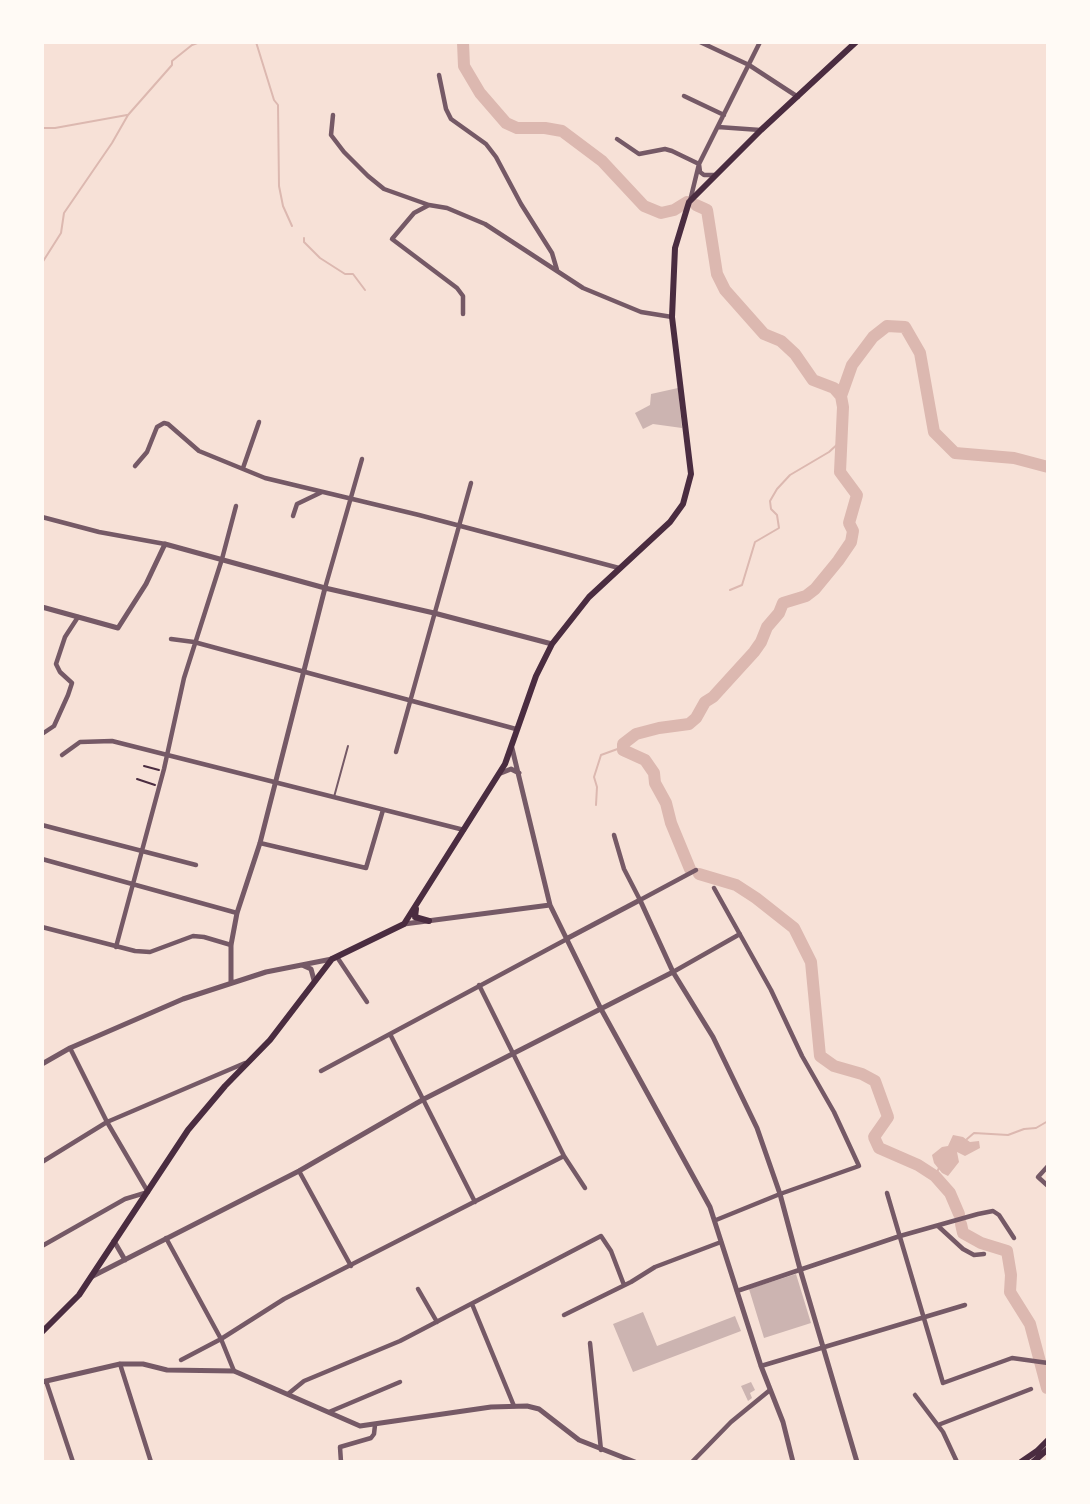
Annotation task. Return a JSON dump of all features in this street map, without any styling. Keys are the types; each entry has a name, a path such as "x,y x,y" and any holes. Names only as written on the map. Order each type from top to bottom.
{"main road":[{"path":"42,1332 79,1295 187,1130 270,1040 314,980 334,958 404,925 501,773 536,676 552,644 576,611 670,522 683,504 691,474 672,317 675,248 689,202 706,188 715,175 761,130 856,42"},
{"path":"418,901 415,917 429,921"},
{"path":"1021,1462 1048,1440"},
{"path":"1033,1462 1048,1449"}],"street":[{"path":"700,42 749,65 798,97"},
{"path":"689,202 699,164 760,42"},
{"path":"439,75 446,109 451,119 486,144 496,157 520,204 549,246 557,271"},
{"path":"684,96 724,115"},
{"path":"333,115 331,135 344,152 384,189 485,223 583,288 619,304 657,316 672,317"},
{"path":"718,127 761,130"},
{"path":"617,139 639,154 665,149 699,164"},
{"path":"699,164 700,172 704,176 715,175"},
{"path":"429,205 414,213 392,239 457,288 463,296 463,314"},
{"path":"243,468 259,422"},
{"path":"135,466 147,452 157,427 164,423 174,427 199,451 265,478 619,568"},
{"path":"230,982 230,945 237,914 260,843 325,588 362,459"},
{"path":"396,752 457,525 471,483"},
{"path":"293,516 297,503 322,492"},
{"path":"116,947 194,642 222,559 236,506"},
{"path":"42,517 99,532 165,544 325,588 552,644"},
{"path":"42,607 118,628 146,584 165,544"},
{"path":"42,734 60,718 72,683 56,664 65,637 78,617"},
{"path":"171,639 194,642 516,729"},
{"path":"62,755 80,742 112,741 464,830"},
{"path":"512,748 550,905 601,1009 716,1220 761,1366 783,1422 793,1462"},
{"path":"501,773 511,769 519,773"},
{"path":"260,843 366,868 383,810"},
{"path":"42,825 196,865"},
{"path":"614,835 624,869 673,972 713,1037 757,1128 780,1194 857,1462"},
{"path":"42,859 237,914"},
{"path":"321,1071 696,870"},
{"path":"714,888 771,990 859,1166 716,1220"},
{"path":"404,925 550,905"},
{"path":"42,927 116,947 150,952 193,936 230,945"},
{"path":"91,1278 299,1171 424,1099 673,972 740,934"},
{"path":"42,1064 70,1048 230,982 334,958 367,1002"},
{"path":"299,965 310,968 314,980"},
{"path":"479,985 564,1156 585,1188"},
{"path":"390,1034 475,1202"},
{"path":"42,1246 125,1199 148,1192 107,1122 70,1048"},
{"path":"42,1161 107,1122 250,1061"},
{"path":"216,1074 225,1077 225,1086"},
{"path":"181,1360 221,1339 284,1299 564,1156"},
{"path":"1048,1166 1038,1177 1048,1186"},
{"path":"299,1171 351,1265"},
{"path":"887,1193 943,1383 1012,1359 1047,1363"},
{"path":"737,1291 900,1236 993,1211 999,1214 1014,1238"},
{"path":"938,1226 963,1250 974,1255 984,1254"},
{"path":"288,1394 304,1381 400,1341 601,1236 611,1251 624,1285"},
{"path":"166,1238 221,1339 234,1371"},
{"path":"114,1241 125,1260"},
{"path":"564,1315 655,1267 722,1241"},
{"path":"418,1289 437,1322"},
{"path":"472,1304 514,1406"},
{"path":"761,1366 965,1305"},
{"path":"590,1343 601,1450"},
{"path":"120,1364 151,1462"},
{"path":"73,1462 44,1381 120,1364 143,1364 167,1370 234,1371 354,1425 375,1425 478,1409 514,1406 539,1409 579,1440 635,1462"},
{"path":"328,1412 400,1382"},
{"path":"938,1425 1031,1389"},
{"path":"692,1462 731,1422 770,1390"},
{"path":"915,1395 938,1425 957,1462"},
{"path":"341,1462 340,1447 370,1438 374,1434 375,1425"}],"lane":[{"path":"334,797 348,746"}],"path":[{"path":"144,766 163,769"},
{"path":"137,779 159,786"}],"shaded area":[{"path":"953,1135 970,1142 979,1141 980,1148 965,1156 957,1152 959,1162 948,1176 934,1163 932,1155 948,1146"}],"building":[{"path":"678,388 682,428 653,424 643,429 635,413 650,405 651,394"},
{"path":"796,1274 811,1323 764,1338 749,1289"},
{"path":"643,1312 657,1346 735,1316 741,1331 633,1372 613,1324"},
{"path":"751,1382 755,1390 750,1393 752,1398 748,1401 741,1386"}],"waterway":[{"path":"42,263 61,233 64,213 128,115 172,65 172,61 200,42"},
{"path":"256,42 274,100 278,105 279,186 283,206 292,226"},
{"path":"463,42 464,66 480,93 506,123 517,128 562,131 602,161 644,206 661,213 674,210 687,202"},
{"path":"42,128 127,115"},
{"path":"690,869 671,823 666,803 655,783 654,773 645,760 623,750 623,744 636,734 689,724 696,718 705,702 713,697 754,652 783,603 806,596 838,561 851,542 853,531 849,523 857,495 840,472 843,407 841,396 834,388 813,380 795,354 781,341 764,334 725,290 717,274 707,210 696,205"},
{"path":"304,238 304,242 320,258 345,274 353,274 365,290"},
{"path":"841,396 852,365 873,337 887,326 905,327 920,353 934,432 955,453 1014,458 1048,467"},
{"path":"730,590 742,585 755,542 779,528 777,515 771,509 770,501 777,489 790,475 829,452 841,441"},
{"path":"596,805 597,787 594,777 601,755 623,747"},
{"path":"699,874 736,885 794,928 811,962 820,1056 834,1066 862,1074 875,1081 888,1117 874,1137 879,1148 918,1165 935,1176 950,1193 959,1214"},
{"path":"967,1139 974,1133 1008,1135 1036,1128 1048,1121"},
{"path":"935,1176 939,1168"},
{"path":"961,1224 963,1233 981,1243 1007,1251 1011,1275 1010,1292 1030,1324 1047,1388"}]}
